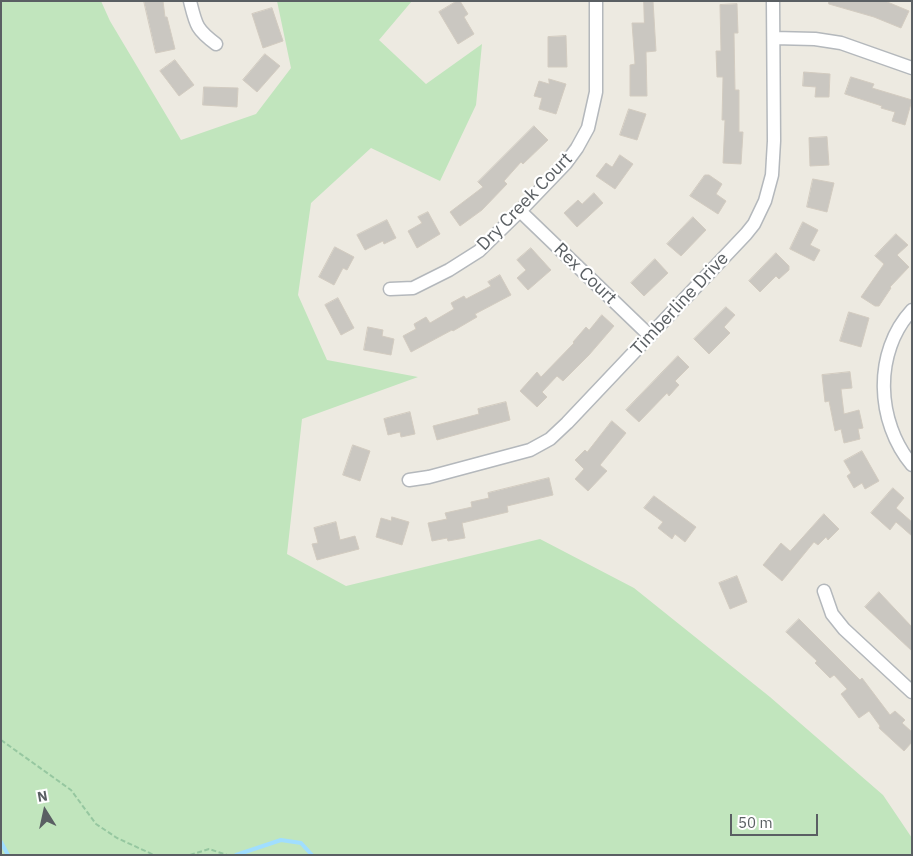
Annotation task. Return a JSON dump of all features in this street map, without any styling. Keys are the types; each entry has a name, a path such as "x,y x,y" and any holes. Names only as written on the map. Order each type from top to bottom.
{"street":[{"path":"190,1 200,32 216,44"},
{"name":"Dry Creek Court","path":"390,289 413,288 449,270 489,243 566,163 577,148 588,128 596,92 596,1"},
{"name":"Timberline Drive","path":"409,480 429,477 530,450 550,439 567,424 746,234 765,201 772,175 774,141 773,1"},
{"path":"774,38 815,39 841,43 912,68"},
{"name":"Rex Court","path":"520,211 650,336"},
{"path":"912,310 893,338 883,384 885,409 893,434 902,453 912,464"},
{"path":"824,591 832,614 844,629 912,692"}],"path":[{"path":"1,740 71,790 96,824 117,838 154,855"},
{"path":"190,855 209,849 227,855"}],"green space":[{"path":"1,1 101,1 110,21 181,140 256,114 291,68 277,1 412,1 379,40 426,84 482,44 476,105 440,181 371,148 311,203 298,295 327,360 418,377 302,419 287,554 346,586 540,539 634,588 770,697 883,795 912,838 912,855 1,855"}],"building":[{"path":"144,1 163,1 165,17 167,17 175,49 156,53"},
{"path":"460,1 468,14 464,17 474,34 458,44 439,12"},
{"path":"644,1 653,1 656,51 646,52 647,96 630,96 630,65 635,64 632,23 644,23"},
{"path":"829,1 885,1 909,11 901,28 874,17 829,4"},
{"path":"737,4 738,33 734,33 735,90 739,90 739,132 743,132 741,164 723,163 725,120 722,120 723,77 717,77 716,51 721,51 720,5"},
{"path":"272,8 283,41 263,48 252,14"},
{"path":"566,36 567,67 548,67 548,37"},
{"path":"265,54 280,66 257,92 243,80"},
{"path":"175,60 194,85 179,96 160,71"},
{"path":"804,72 830,74 829,97 815,97 816,87 803,86"},
{"path":"851,77 874,84 872,88 912,100 905,125 892,121 895,112 845,94"},
{"path":"549,79 566,84 556,114 539,109 542,98 534,96 539,81 549,84"},
{"path":"204,87 238,88 237,107 203,105"},
{"path":"629,109 646,114 637,140 620,135"},
{"path":"534,126 548,140 523,164 521,162 504,181 507,184 482,210 460,226 450,212 483,187 478,182"},
{"path":"827,137 829,165 810,166 809,138"},
{"path":"620,155 633,164 615,189 596,176 606,163 612,167"},
{"path":"705,175 709,175 722,184 716,194 726,201 718,214 690,196"},
{"path":"813,179 834,183 827,212 807,207"},
{"path":"594,193 603,203 577,227 564,213 578,200 582,204"},
{"path":"428,212 440,234 417,248 408,231 422,223 418,217"},
{"path":"693,217 706,230 681,256 667,244"},
{"path":"387,220 396,238 384,244 383,241 365,250 357,235"},
{"path":"803,222 818,230 810,245 820,250 814,261 790,249"},
{"path":"896,234 908,245 897,255 909,267 890,287 879,306 875,306 861,297 884,264 875,256"},
{"path":"335,247 354,257 347,270 343,268 334,285 319,277"},
{"path":"531,248 551,270 528,290 517,278 526,270 517,260"},
{"path":"776,253 789,266 789,270 779,279 776,276 760,292 749,281"},
{"path":"655,259 668,273 644,296 631,283"},
{"path":"500,275 511,295 475,314 477,317 453,331 411,352 403,336 416,329 414,324 426,317 430,323 454,309 451,303 464,296 466,299 491,286 488,282"},
{"path":"338,298 354,328 341,335 325,305"},
{"path":"726,307 735,315 724,327 730,333 709,354 694,339"},
{"path":"849,312 869,318 861,347 840,341"},
{"path":"602,315 614,326 563,381 557,376 542,392 547,397 537,407 520,391 537,372 541,377 574,343 586,327 589,330"},
{"path":"368,327 383,330 382,336 394,339 391,355 364,350"},
{"path":"678,356 689,367 675,381 679,385 669,396 667,393 639,422 626,410"},
{"path":"850,372 852,388 841,389 844,414 859,410 863,428 858,429 860,439 844,443 841,429 835,431 829,401 825,402 822,375"},
{"path":"506,402 510,420 437,440 433,426 479,414 478,409"},
{"path":"410,412 415,434 401,437 400,432 388,435 384,419"},
{"path":"612,421 626,433 600,465 607,471 588,491 575,479 584,469 575,460 585,450 587,452"},
{"path":"353,445 370,451 360,481 343,475"},
{"path":"862,451 879,481 865,489 862,483 854,488 847,476 851,473 844,461"},
{"path":"549,478 553,495 507,506 508,512 462,523 465,538 448,541 447,538 432,541 428,523 447,519 445,513 472,507 471,502 489,498 488,493"},
{"path":"893,488 904,498 896,508 912,522 912,536 896,522 890,530 871,513"},
{"path":"654,496 696,527 685,542 675,534 672,539 658,528 663,522 644,508"},
{"path":"824,514 839,529 828,540 826,537 818,545 814,542 782,581 763,565 781,543 790,551"},
{"path":"392,517 409,522 402,545 376,537 381,518 391,521"},
{"path":"336,522 340,540 355,536 359,549 317,560 312,544 318,543 314,528"},
{"path":"737,576 747,602 730,609 719,583"},
{"path":"879,592 912,627 912,651 865,607"},
{"path":"799,619 860,680 862,678 890,715 895,711 905,720 902,723 912,732 912,742 904,751 879,728 880,726 869,711 859,718 841,694 847,689 834,675 830,678 815,663 817,661 786,632"}],"waterway":[{"path":"236,855 281,840 301,843 312,855"},
{"path":"1,842 8,855"}]}
